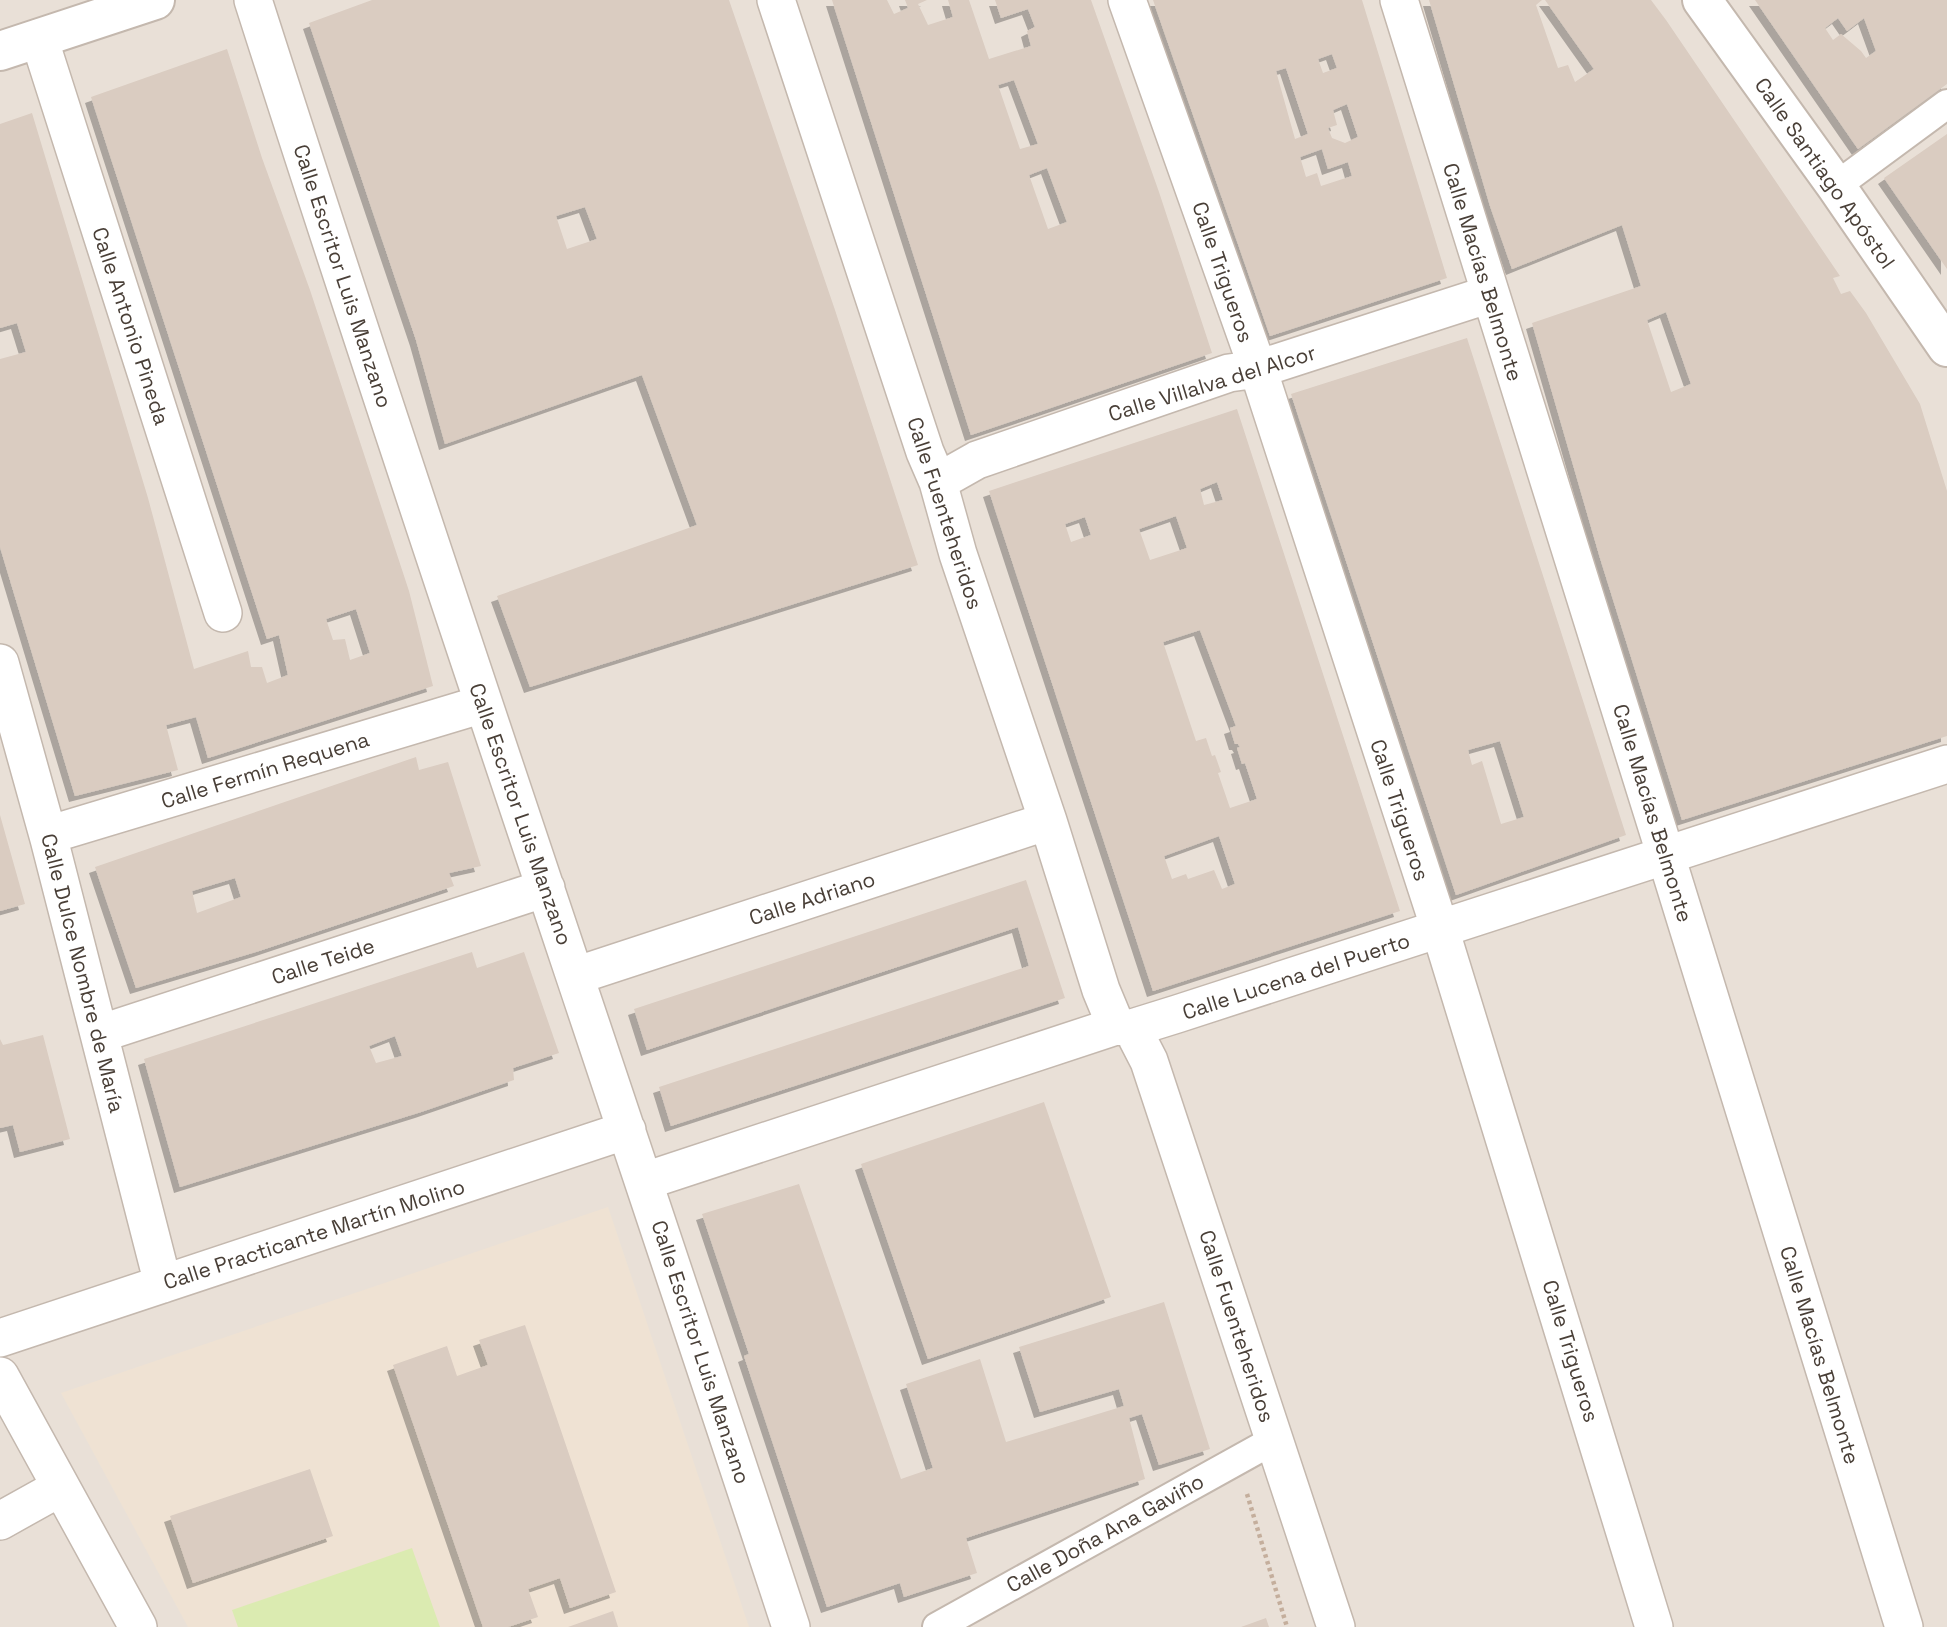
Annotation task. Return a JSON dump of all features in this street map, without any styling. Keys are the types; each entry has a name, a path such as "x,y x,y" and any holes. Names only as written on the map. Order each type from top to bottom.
{"street":[{"path":"0,51 155,0"},
{"name":"Calle Escritor Luis Manzano","path":"253,0 483,704 645,1181 791,1627"},
{"name":"Calle Fuenteheridos","path":"776,0 925,452 938,482 958,554 1048,821 1101,990 1149,1061 1336,1627"},
{"name":"Calle Trigueros","path":"1127,0 1258,369 1440,929 1654,1627"},
{"name":"Calle Macías Belmonte","path":"1399,0 1667,856 1904,1627"},
{"name":"Calle Santiago Apóstol","path":"1702,0 1836,186 1947,347"},
{"name":"Calle Antonio Pineda","path":"39,38 223,613"},
{"path":"1836,186 1947,104"},
{"name":"Calle Villalva del Alcor","path":"938,482 977,460 1229,373 1258,369 1490,295"},
{"name":"Calle Dulce Nombre de María","path":"0,663 48,835 163,1284"},
{"name":"Calle Fermín Requena","path":"48,835 483,704"},
{"name":"Calle Lucena del Puerto","path":"645,1181 1440,929 1947,764"},
{"name":"Calle Adriano","path":"575,976 1048,821"},
{"name":"Calle Teide","path":"99,1034 546,888"},
{"name":"Calle Practicante Martín Molino","path":"0,1338 627,1130"},
{"path":"0,1376 138,1627"},
{"name":"Calle Doña Ana Gaviño","path":"937,1627 1274,1440"},
{"path":"0,1521 61,1487"}],"path":[{"path":"1237,1461 1287,1627"}],"shaded area":[{"path":"0,0 1947,0 1947,1627 0,1627"},
{"path":"608,1207 749,1627 188,1627 61,1393"}],"green space":[{"path":"412,1548 440,1627 238,1627 232,1610"}],"building":[{"path":"372,0 729,0 835,310 918,565 530,687 497,596 697,525 642,375 445,444 416,340 309,23","holes":["585,207 597,239 567,249 556,216"]},
{"path":"832,0 887,0 894,14 908,8 905,0 927,0 918,4 928,25 953,17 948,0 969,0 989,59 1031,46 1027,31 1035,27 1028,9 1001,18 995,0 1091,0 1212,353 971,435","holes":["1014,80 1038,144 1020,149 998,85","1047,168 1067,222 1048,229 1029,175"]},
{"path":"1153,0 1362,0 1447,278 1270,336","holes":["1332,54 1337,68 1323,73 1318,59","1286,68 1308,134 1295,139 1276,71","1347,104 1358,137 1345,143 1332,138 1328,128 1337,125 1333,110","1322,149 1328,169 1348,162 1352,176 1321,186 1317,173 1306,177 1300,157"]},
{"path":"1429,0 1542,0 1536,5 1558,68 1568,65 1575,82 1594,69 1545,0 1651,0 1840,276 1833,278 1841,294 1850,291 1866,313 1920,404 1947,491 1947,736 1682,820 1600,558 1532,323 1641,286 1622,225 1512,269 1490,206","holes":["1666,312 1691,384 1671,392 1647,320"]},
{"path":"1755,0 1947,0 1947,84 1858,149","holes":["1838,18 1847,31 1864,18 1876,51 1866,58 1841,34 1833,40 1825,28"]},
{"path":"227,49 409,591 433,686 208,758 196,717 166,725 178,770 75,796 0,547 0,359 26,352 17,323 0,328 0,124 32,113 148,498 194,669 248,651 251,667 262,667 267,683 288,675 279,635 267,639 91,97","holes":["356,609 370,653 350,660 345,639 333,640 326,619"]},
{"path":"1947,134 1947,269 1884,178"},
{"path":"1467,338 1626,835 1456,895 1291,394","holes":["1500,741 1524,817 1501,824 1482,761 1472,765 1468,750"]},
{"path":"1237,409 1400,911 1153,991 989,491","holes":["1217,482 1223,500 1204,505 1200,489","1176,516 1187,548 1150,560 1139,529","1085,517 1091,535 1071,542 1065,524","1200,630 1236,726 1230,728 1235,744 1240,747 1237,748 1242,764 1245,763 1257,799 1230,808 1215,755 1212,756 1206,738 1196,741 1163,642","1219,836 1235,884 1222,889 1214,870 1188,879 1186,874 1172,879 1164,856"]},
{"path":"416,757 419,770 448,762 481,866 449,873 454,886 259,951 136,988 95,867","holes":["235,878 241,897 197,913 192,891"]},
{"path":"0,815 25,904 0,911"},
{"path":"1026,880 1065,998 671,1126 659,1087 1029,966 1018,927 647,1050 634,1009"},
{"path":"472,952 477,968 524,952 559,1053 513,1068 514,1080 421,1112 180,1187 144,1059","holes":["395,1036 402,1056 376,1063 369,1046"]},
{"path":"43,1035 70,1139 20,1152 13,1125 0,1128 0,1039 3,1045"},
{"path":"1044,1102 1111,1297 928,1359 861,1164"},
{"path":"799,1184 901,1479 933,1468 906,1384 980,1359 1006,1442 1124,1406 1119,1389 1040,1412 1019,1347 1164,1302 1210,1449 1159,1465 1142,1414 1129,1418 1145,1479 966,1538 977,1573 904,1597 900,1583 827,1607 744,1356 749,1354 702,1214"},
{"path":"525,1325 616,1592 570,1608 560,1578 528,1589 538,1617 508,1627 483,1627 393,1365 447,1346 457,1376 488,1365 479,1340"},
{"path":"310,1469 333,1536 193,1583 170,1516"},
{"path":"613,1611 618,1627 568,1627"},
{"path":"1266,1618 1269,1627 1241,1627"}]}
